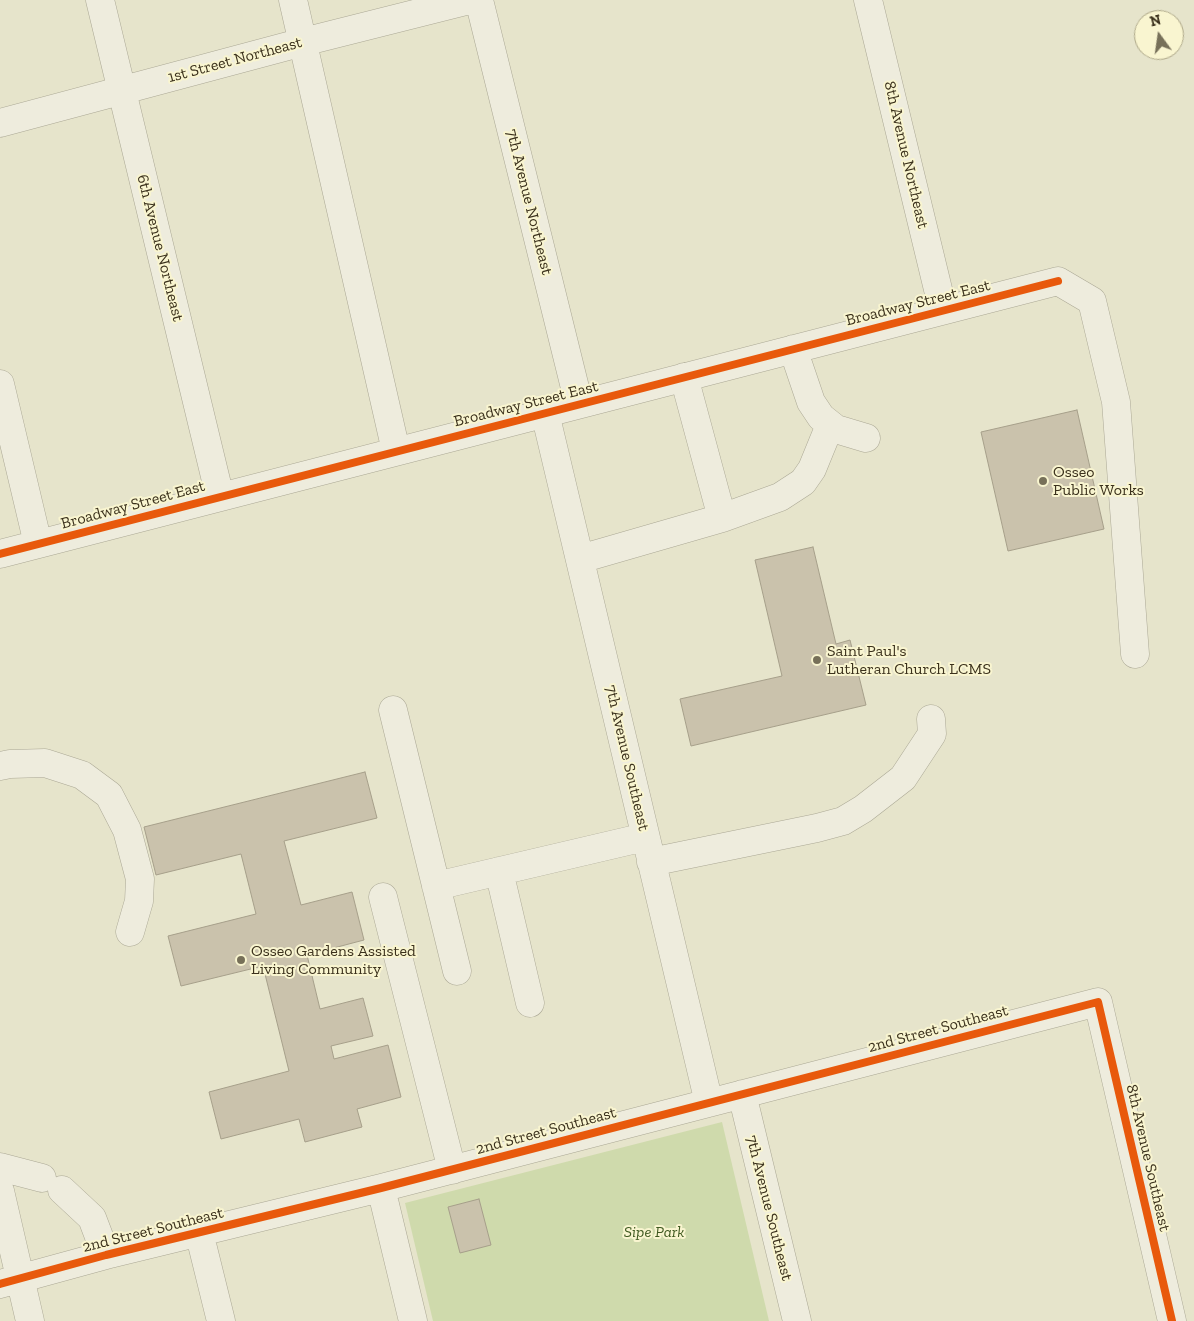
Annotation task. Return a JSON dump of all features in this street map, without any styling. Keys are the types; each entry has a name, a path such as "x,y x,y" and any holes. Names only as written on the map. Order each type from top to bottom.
{"street":[{"name":"6th Avenue Northeast","path":"100,0 220,497"},
{"path":"293,0 396,451"},
{"name":"1st Street Northeast","path":"0,123 303,42 470,0"},
{"name":"7th Avenue Northeast","path":"479,0 580,404"},
{"name":"8th Avenue Northeast","path":"868,0 943,310"},
{"name":"Broadway Street East","path":"0,554 1058,281 1092,301 1116,402 1135,654"},
{"path":"793,349 810,402 821,417 836,429 866,438"},
{"path":"684,377 722,518"},
{"path":"0,384 38,544"},
{"name":"7th Avenue Southeast","path":"545,413 709,1103"},
{"path":"580,559 722,518 780,497 802,482 812,469 830,424"},
{"path":"393,710 457,971"},
{"path":"436,886 498,871 648,849 817,828 843,821 863,809 903,778 932,734 931,719"},
{"path":"0,766 10,764 45,764 82,775 109,795 127,830 140,879 139,901 130,932"},
{"path":"498,871 530,1003"},
{"path":"383,898 452,1170"},
{"name":"2nd Street Southeast","path":"10,1281 106,1255 452,1170 1098,1002"},
{"name":"8th Avenue Southeast","path":"1098,1002 1172,1321"},
{"name":"7th Avenue Southeast","path":"742,1094 797,1321"},
{"path":"0,1167 52,1184 92,1218 106,1255"},
{"path":"381,1188 413,1321"},
{"path":"0,1191 10,1281 30,1321"},
{"path":"199,1232 221,1321"}],"green space":[{"name":"Sipe Park","path":"722,1122 769,1321 433,1321 405,1203"}],"building":[{"name":"Osseo Public Works","path":"1077,410 1104,529 1008,551 981,432"},
{"name":"Saint Paul's Lutheran Church LCMS","path":"813,547 836,644 850,640 866,705 691,746 680,699 782,676 755,560"},
{"name":"Osseo Gardens Assisted Living Community","path":"365,772 377,818 284,841 301,905 352,892 364,940 307,955 320,1009 363,998 373,1036 331,1046 334,1059 388,1045 401,1097 357,1109 362,1127 305,1142 299,1119 221,1139 209,1092 289,1071 263,966 181,986 168,936 256,914 241,854 156,875 144,827"},
{"path":"479,1199 491,1245 460,1253 448,1207"}],"cycle path":[{"path":"0,554 1058,281"},
{"path":"0,1284 106,1255 381,1188 1098,1002 1172,1321"}],"place":[{"name":"Osseo Public Works","path":"1043,481"},
{"name":"Saint Paul's Lutheran Church LCMS","path":"817,660"},
{"name":"Osseo Gardens Assisted Living Community","path":"241,960"}]}
